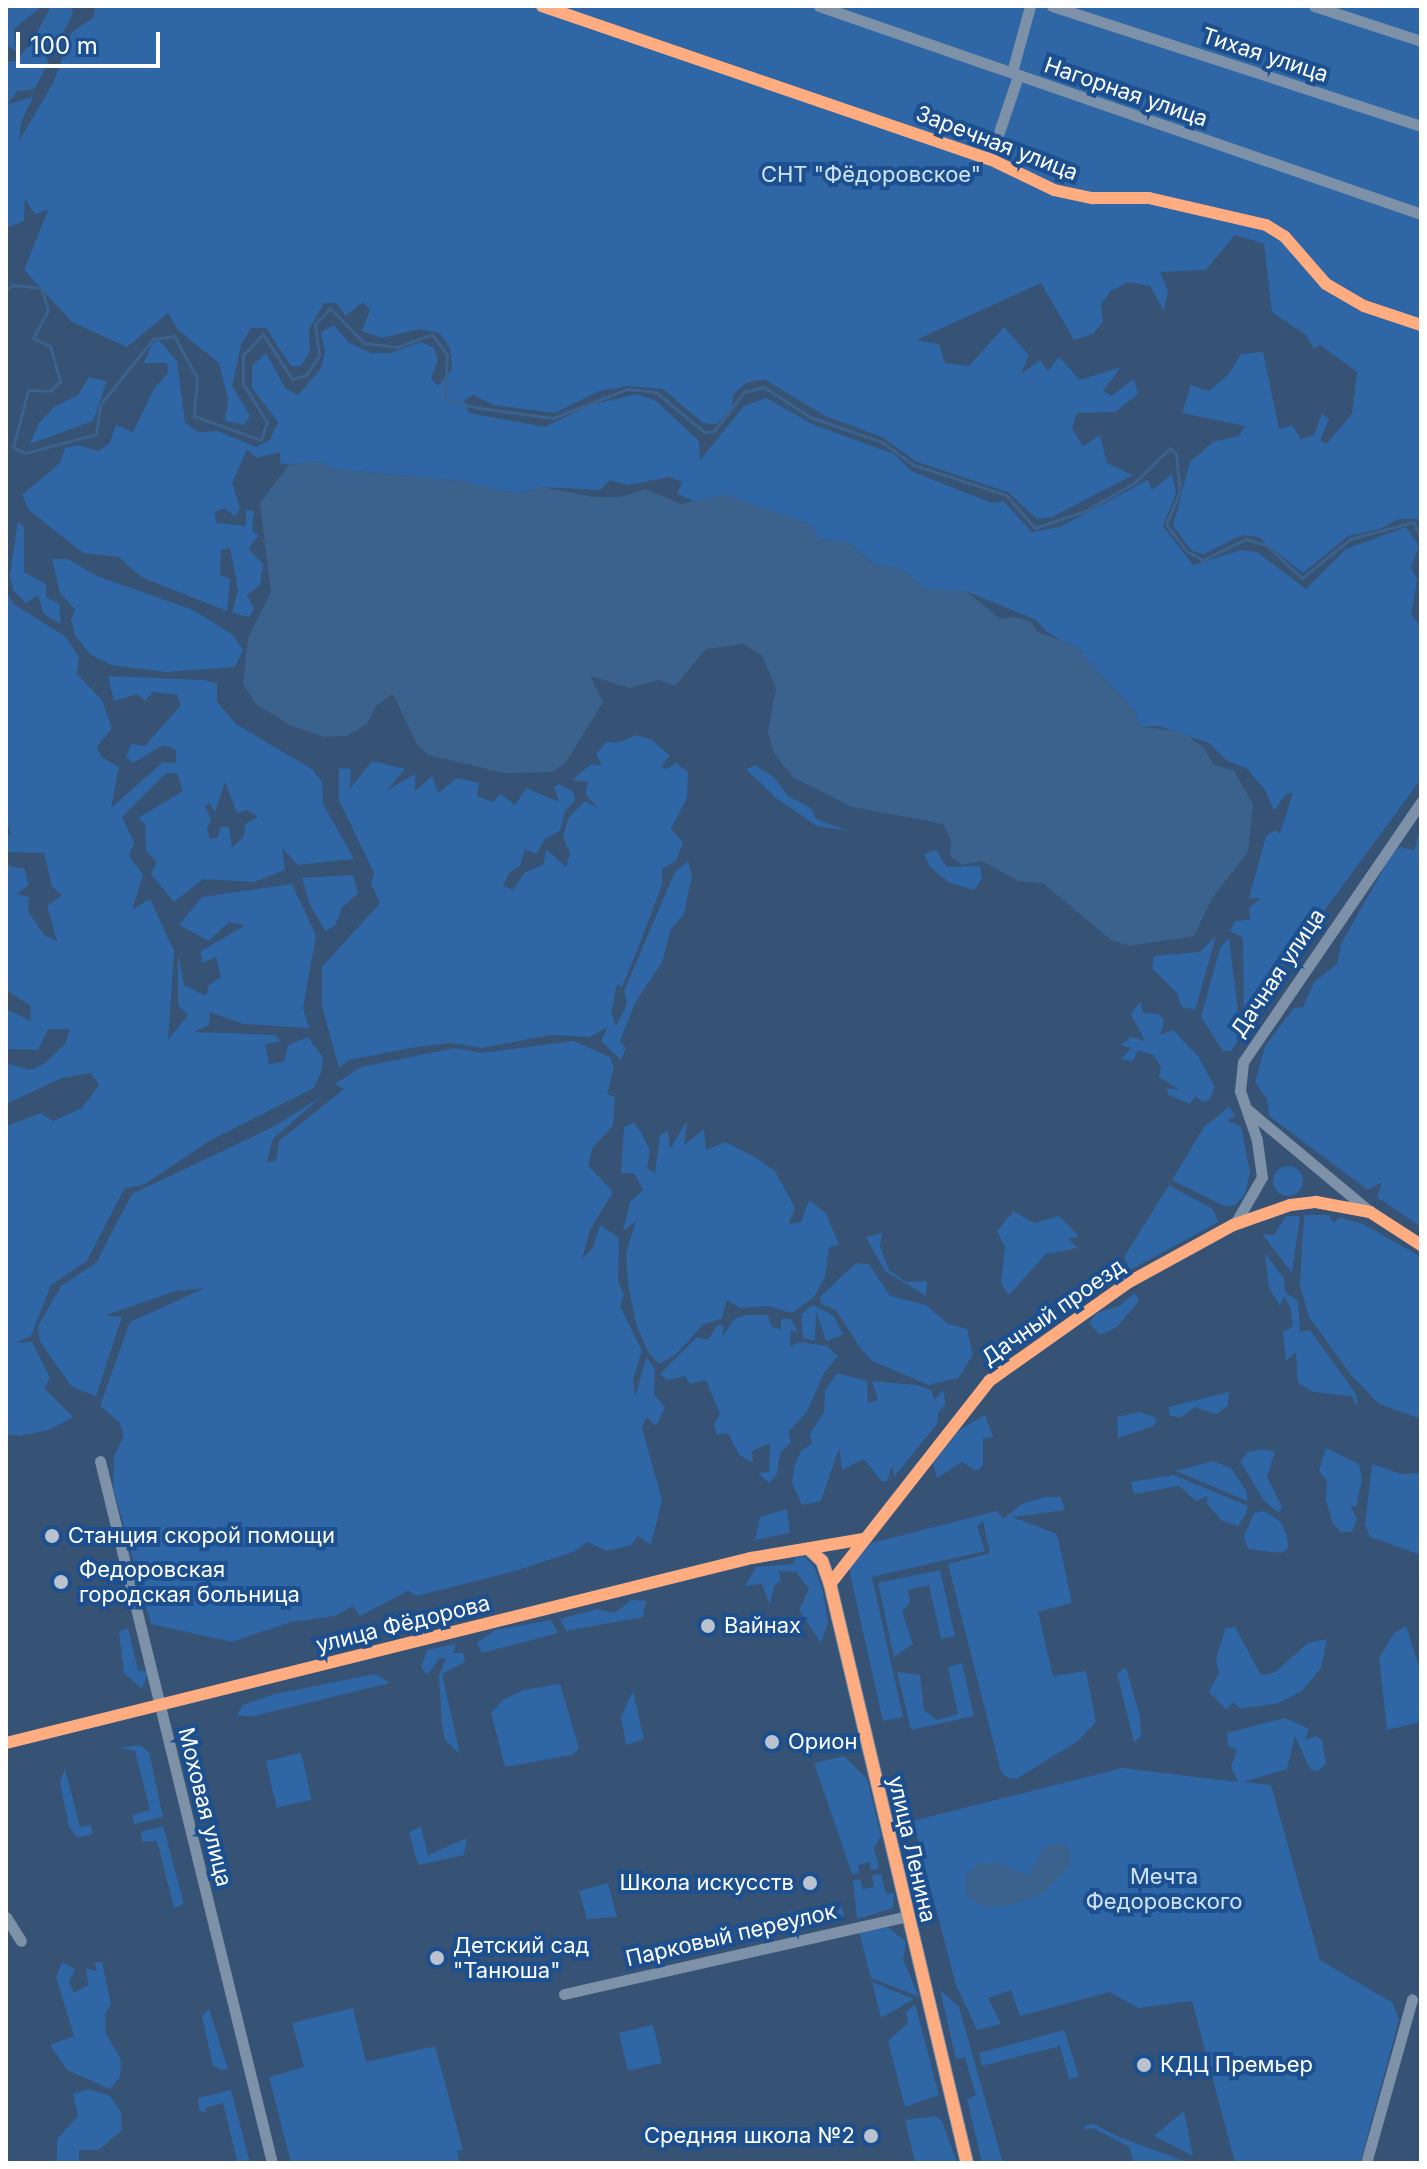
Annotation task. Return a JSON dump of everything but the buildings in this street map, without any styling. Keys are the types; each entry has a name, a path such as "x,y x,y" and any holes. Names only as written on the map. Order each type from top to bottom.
{"street":[{"name":"Заречная улица","path":"542,6 990,159 1070,194 1149,198 1266,225 1285,237 1326,284 1364,306 1421,325"},
{"name":"Нагорная улица","path":"819,6 1421,214"},
{"path":"990,159 1015,74 1030,6"},
{"name":"Тихая улица","path":"1052,6 1421,126"},
{"path":"1314,6 1421,41"},
{"name":"Дачная улица","path":"1233,1225 1258,1193 1262,1177 1263,1160 1245,1107 1239,1077 1252,1046 1421,802"},
{"path":"1245,1107 1306,1163 1370,1212 1421,1245"},
{"name":"Дачный проезд","path":"830,1584 989,1381 1129,1282 1233,1225 1270,1210 1316,1202 1370,1212"},
{"name":"Моховая улица","path":"100,1461 272,2163"},
{"name":"улица Фёдорова","path":"6,1743 751,1558 863,1539"},
{"name":"улица Ленина","path":"810,1550 822,1561 830,1584 967,2163"},
{"name":"Парковый переулок","path":"564,1994 907,1916"},
{"path":"6,1917 21,1941"},
{"path":"1366,2163 1412,1999"}],"green space":[{"path":"6,6 42,6 14,29 16,51 6,45"},
{"name":"СНТ \"Фёдоровское\"","path":"51,6 71,6 73,13 61,37 44,46 48,62 35,89 17,91 8,104 33,97 21,122 19,141 53,83 72,32 94,17 95,6 1421,6 1421,519 1398,519 1380,529 1348,536 1303,573 1258,537 1242,535 1204,554 1192,551 1173,526 1190,462 1213,442 1239,436 1245,426 1182,413 1191,385 1209,391 1229,374 1241,354 1263,352 1279,429 1292,425 1301,439 1314,435 1322,413 1329,419 1320,440 1326,444 1352,414 1357,372 1320,345 1314,349 1306,335 1272,312 1264,244 1235,235 1206,270 1160,272 1168,291 1164,311 1150,286 1128,282 1111,291 1101,304 1103,322 1093,334 1074,340 1041,283 916,340 939,344 945,363 969,366 1004,327 1029,355 1021,374 1040,360 1048,371 1059,357 1080,380 1121,367 1103,391 1111,396 1134,379 1138,394 1115,412 1077,413 1072,428 1083,446 1100,435 1107,463 1133,475 1052,517 1037,519 1008,492 915,461 882,437 825,416 764,379 746,383 733,395 732,410 716,424 703,423 663,389 628,386 600,391 554,413 494,405 473,395 464,400 469,413 545,427 590,405 637,394 656,401 699,441 700,460 744,406 766,398 814,425 894,454 911,471 992,503 1003,501 1032,532 1060,527 1148,480 1152,490 1172,474 1176,493 1163,526 1193,565 1241,550 1257,552 1306,589 1346,549 1406,527 1419,546 1411,567 1417,580 1411,614 1421,627 1421,779 1244,1020 1243,938 1230,931 1235,921 1250,920 1249,908 1261,898 1249,898 1266,836 1275,830 1280,833 1293,793 1286,794 1274,811 1265,790 1246,768 1227,761 1209,743 1159,726 1140,726 1134,710 1086,664 1082,652 1047,632 1036,620 966,591 927,590 902,569 872,563 850,543 819,539 810,524 724,495 699,503 677,494 682,482 670,477 627,485 610,480 600,490 542,487 518,494 460,481 334,469 320,461 289,465 280,463 280,452 257,458 247,450 232,483 240,508 235,517 225,508 215,512 216,523 246,526 246,510 254,511 252,531 259,535 248,549 263,564 260,585 247,595 254,608 250,617 232,613 238,590 230,548 221,550 220,575 230,579 227,611 141,577 119,557 83,553 29,510 22,495 60,463 65,448 78,445 98,451 110,443 116,425 133,432 155,387 168,373 167,363 144,363 152,344 159,340 177,361 185,423 199,432 217,431 256,447 270,440 278,422 252,388 252,366 266,353 285,388 298,395 320,370 325,353 321,332 334,325 348,342 371,353 390,353 421,342 434,348 438,360 431,378 438,386 452,369 450,348 439,333 419,329 382,338 362,331 370,310 363,302 346,316 336,303 324,303 309,329 310,351 301,366 291,366 266,328 251,328 241,345 232,386 250,416 244,425 225,421 228,399 219,363 178,330 168,313 127,347 72,322 24,270 48,210 35,214 25,199 24,221 6,228 6,61 15,62 32,42"},
{"path":"89,377 107,381 93,421 30,444 39,423 54,407 78,395"},
{"path":"18,522 24,527 24,572 46,584 46,597 59,604 61,624 44,614 38,595 26,603 13,590 10,575"},
{"path":"52,559 68,559 97,576 193,610 233,635 243,650 235,667 166,672 111,665 90,654 75,636 71,619 75,609 60,593"},
{"path":"6,592 15,605 66,637 79,657 77,674 102,700 112,728 97,747 101,757 119,767 111,808 163,762 176,763 176,750 163,745 133,763 126,757 131,744 145,746 181,705 177,695 153,692 145,701 137,694 114,701 108,676 204,680 217,683 217,702 236,724 312,769 322,782 323,804 354,859 298,865 282,848 285,870 254,882 203,879 174,902 151,874 157,862 146,851 145,824 138,818 183,791 177,773 166,773 122,817 134,843 129,856 143,875 132,910 150,899 174,951 168,1040 188,1015 178,1005 178,954 184,985 206,996 209,985 221,977 216,957 203,963 200,952 245,925 229,922 209,941 179,925 202,897 292,884 316,936 303,1008 309,1028 244,1024 210,1012 209,1025 194,1032 274,1035 281,1041 265,1044 269,1064 284,1062 288,1045 308,1037 323,1058 321,1072 314,1088 209,1141 145,1184 124,1189 87,1261 51,1285 31,1336 15,1343 32,1342 50,1378 44,1388 73,1417 49,1430 19,1436 6,1434 6,1126 41,1113 53,1121 82,1108 99,1085 91,1073 62,1078 6,1104 6,1063 30,1070 44,1064 65,1044 70,1029 48,1029 38,1050 6,1049 6,1009 31,1021 30,1005 6,990 6,861 11,867 24,868 29,885 16,894 29,897 28,911 44,935 57,941 47,906 62,895 52,887 44,853 6,852 6,835 11,834 6,821","holes":["225,782 237,813 247,810 258,817 245,824 244,836 232,848 229,827 221,827 217,838 210,839 207,829 211,819 205,806 209,803 215,812"]},
{"path":"636,735 652,740 670,756 661,766 666,769 676,763 688,772 687,798 671,829 683,842 676,861 662,869 662,885 638,948 622,987 617,984 611,1013 616,1026 627,1004 624,991 675,872 688,861 692,876 684,914 671,929 662,962 635,1003 620,1041 626,1048 621,1060 601,1041 608,1027 590,1037 550,1035 482,1048 451,1043 416,1047 349,1060 339,1068 322,1006 322,967 380,903 371,884 374,873 339,800 339,768 351,769 350,789 372,761 405,769 386,791 415,774 415,791 432,776 438,793 457,778 479,783 477,796 493,802 500,794 515,805 526,788 559,802 554,787 559,784 574,792 575,801 565,811 560,831 545,839 536,854 525,849 520,866 509,873 503,886 513,890 524,873 544,864 546,849 566,867 570,854 563,836 569,817 585,801 599,809 585,794 588,782 572,780 591,764 602,766 596,754 606,742 618,743"},
{"path":"755,765 774,777 788,796 811,808 816,819 849,831 817,826 776,798 746,769"},
{"path":"1421,827 1421,1227 1377,1197 1382,1182 1368,1190 1269,1116 1267,1099 1255,1082 1265,1046 1294,1008 1303,1007 1314,982 1337,964 1341,944 1392,854 1400,847 1414,850"},
{"path":"936,850 947,867 980,866 982,879 974,890 948,882 930,867 924,854"},
{"path":"353,875 358,893 342,908 335,926 325,931 309,903 302,878"},
{"path":"1216,936 1195,1010 1182,1007 1176,992 1152,968 1154,956 1200,952"},
{"path":"1229,938 1241,1035 1232,1051 1223,1051 1201,1017 1220,948"},
{"path":"1140,1002 1143,1013 1159,1014 1164,1021 1160,1035 1173,1030 1198,1056 1215,1087 1210,1099 1203,1102 1195,1096 1190,1104 1168,1095 1167,1088 1180,1090 1159,1077 1161,1066 1153,1055 1138,1050 1133,1061 1121,1059 1131,1048 1121,1045 1132,1037 1145,1041 1131,1014"},
{"path":"574,1041 610,1057 614,1068 607,1094 615,1097 613,1126 593,1147 588,1165 613,1192 590,1230 582,1259 593,1248 600,1225 619,1238 618,1281 624,1295 620,1306 642,1351 633,1380 635,1397 646,1357 655,1369 654,1394 665,1407 656,1426 646,1417 642,1428 662,1500 651,1545 638,1536 631,1545 607,1551 587,1542 573,1552 515,1571 417,1596 408,1591 360,1616 353,1606 335,1616 291,1622 232,1642 151,1624 113,1487 114,1456 124,1435 119,1422 100,1406 130,1322 205,1288 176,1291 106,1315 122,1317 96,1396 72,1387 40,1342 38,1326 61,1286 96,1263 132,1194 273,1127 321,1097 273,1139 267,1162 276,1161 279,1141 344,1089 335,1084 361,1067 455,1048 482,1053"},
{"path":"1229,1107 1236,1116 1227,1120 1241,1127 1250,1172 1245,1195 1235,1205 1224,1206 1172,1180 1204,1127"},
{"path":"687,1121 684,1145 704,1129 706,1150 725,1142 753,1156 775,1171 795,1208 789,1224 801,1222 809,1200 826,1213 839,1245 829,1247 825,1277 814,1297 792,1313 768,1306 740,1308 727,1300 721,1319 704,1324 675,1355 659,1364 648,1352 636,1324 628,1284 626,1253 636,1221 623,1231 630,1202 643,1190 635,1174 621,1173 624,1127 634,1123 641,1132 650,1151 647,1168 655,1173 660,1135 668,1131 670,1149"},
{"path":"1288,1166 1294,1167 1302,1175 1302,1187 1294,1195 1288,1196 1282,1195 1274,1187 1273,1181 1274,1175 1282,1167"},
{"path":"1169,1185 1214,1210 1218,1222 1130,1270 1124,1257"},
{"path":"1014,1211 1034,1223 1059,1216 1079,1236 1068,1239 1078,1248 1046,1254 1009,1295 1001,1284 1005,1247 997,1231"},
{"path":"1304,1215 1329,1215 1334,1223 1340,1217 1365,1225 1421,1257 1421,1419 1379,1404 1351,1375 1309,1317 1300,1285"},
{"path":"1286,1216 1300,1216 1292,1273 1262,1234 1274,1235"},
{"path":"882,1233 880,1247 889,1270 906,1282 927,1281 926,1296 885,1271 866,1237"},
{"path":"1265,1253 1284,1279 1285,1292 1298,1301 1300,1332 1310,1330 1356,1394 1358,1407 1351,1396 1313,1392 1298,1383 1296,1352 1286,1361 1283,1332 1293,1326 1290,1307 1284,1296 1280,1306 1269,1288"},
{"path":"856,1263 869,1264 890,1296 926,1305 948,1324 967,1329 973,1355 958,1378 929,1385 872,1361 836,1310 821,1304 820,1297"},
{"path":"1135,1293 1139,1301 1117,1327 1100,1335 1089,1323 1097,1313 1119,1306"},
{"path":"812,1305 833,1315 843,1335 826,1341 816,1311 815,1341 803,1338 801,1315"},
{"path":"746,1315 768,1315 771,1326 781,1330 781,1319 791,1319 798,1332 791,1330 790,1347 799,1342 827,1346 838,1356 824,1373 807,1412 788,1432 791,1442 780,1453 777,1474 769,1483 758,1473 769,1472 770,1443 752,1451 753,1463 739,1455 728,1433 717,1435 714,1424 720,1414 706,1380 690,1384 685,1376 667,1380 660,1374 697,1337 708,1340 717,1325 723,1325 723,1336 734,1319"},
{"path":"837,1373 867,1381 868,1403 878,1400 872,1381 917,1385 931,1390 934,1400 943,1390 946,1404 938,1412 937,1424 894,1477 892,1465 887,1481 882,1482 864,1459 842,1470 839,1448 821,1501 802,1505 792,1483 794,1467 801,1450 812,1444 810,1434 824,1412 825,1390"},
{"path":"1229,1392 1228,1406 1216,1414 1195,1407 1180,1418 1169,1415 1169,1407"},
{"path":"1139,1412 1157,1418 1154,1426 1118,1438 1117,1417"},
{"path":"985,1415 993,1437 983,1439 983,1466 976,1471 962,1462 937,1478 933,1463 959,1430"},
{"path":"1326,1448 1359,1464 1362,1480 1356,1507 1350,1505 1357,1518 1352,1532 1341,1532 1333,1524 1326,1500 1327,1481 1319,1471"},
{"path":"1263,1449 1275,1452 1267,1477 1282,1507 1279,1513 1264,1501 1240,1461 1248,1452"},
{"path":"1213,1461 1231,1468 1247,1492 1247,1501 1176,1471"},
{"path":"1372,1464 1401,1474 1421,1473 1421,1555 1370,1537 1365,1525"},
{"path":"1174,1475 1248,1506 1246,1514 1238,1526 1221,1520 1207,1504 1207,1496 1196,1501 1179,1486 1134,1494 1131,1482"},
{"path":"1045,1497 1061,1497 1065,1510 1012,1517 1057,1534 1072,1603 1038,1612 1053,1676 1086,1671 1096,1722 1078,1741 1016,1779 1008,1778 1001,1772 948,1564 990,1553 983,1521 977,1526 985,1551 872,1577 903,1717 883,1721 849,1569 871,1543 997,1511 1003,1519 1022,1504"},
{"path":"787,1509 790,1533 755,1540 760,1517"},
{"path":"1264,1511 1280,1521 1287,1535 1288,1548 1281,1553 1248,1549 1244,1537 1254,1513"},
{"path":"796,1557 805,1557 814,1567 822,1588 828,1622 821,1643 799,1610 809,1589 796,1572 779,1571 781,1581 774,1586 770,1605 762,1584 745,1586 756,1567 793,1564"},
{"path":"940,1570 955,1636 941,1639 929,1585 908,1590 910,1603 902,1611 913,1644 894,1657 878,1583"},
{"path":"631,1600 646,1601 643,1617 566,1631 560,1619 597,1609 615,1613"},
{"path":"551,1620 558,1633 482,1653 477,1643 495,1630"},
{"path":"1406,1626 1421,1672 1421,1722 1387,1730 1379,1658 1394,1633"},
{"path":"1235,1627 1261,1675 1274,1673 1308,1643 1327,1639 1321,1668 1302,1691 1279,1703 1240,1709 1234,1702 1226,1709 1209,1692 1219,1673 1216,1660 1225,1629"},
{"path":"128,1628 138,1671 149,1671 142,1689 124,1673 119,1632"},
{"path":"456,1644 453,1653 463,1653 465,1662 442,1674 460,1754 445,1740 442,1725 439,1675 446,1659 440,1658 427,1675 421,1667 427,1650"},
{"path":"962,1663 974,1716 911,1730 897,1672 920,1675 924,1710 937,1720 958,1714 948,1667"},
{"path":"1126,1667 1140,1717 1141,1737 1134,1742 1117,1674"},
{"path":"375,1674 390,1683 250,1717 237,1715 243,1705 275,1694"},
{"path":"560,1684 579,1748 572,1755 505,1767 491,1713 503,1700 523,1690"},
{"path":"633,1691 644,1739 626,1745 621,1717"},
{"name":"Мечта Федоровского","path":"1285,1718 1309,1729 1305,1740 1316,1736 1322,1740 1326,1764 1316,1772 1310,1769 1295,1736 1287,1769 1243,1782 1271,1785 1320,1960 1393,2003 1399,2020 1360,2163 1235,2163 1192,2001 1138,2008 1110,1992 1020,2016 1011,1990 988,1998 1001,2024 977,2030 956,1985 913,1821 1122,1768 1238,1782 1231,1767 1237,1750 1228,1746 1227,1733"},
{"path":"140,1745 149,1752 163,1817 134,1824 132,1815 150,1810 135,1751 120,1748"},
{"path":"301,1753 312,1800 277,1808 266,1761"},
{"path":"844,1756 867,1779 881,1836 874,1848 879,1869 871,1870 869,1862 858,1865 859,1873 852,1874 814,1763"},
{"path":"65,1768 80,1827 91,1825 93,1834 78,1838 69,1827 60,1782"},
{"path":"163,1826 184,1904 174,1908 157,1841 142,1842 141,1832"},
{"path":"421,1827 428,1855 467,1838 464,1855 418,1865 409,1832"},
{"path":"881,1874 886,1894 894,1893 893,1908 857,1919 853,1880 860,1879 863,1889 874,1887 872,1876"},
{"path":"608,1883 617,1917 587,1919 579,1891"},
{"path":"842,1906 844,1919 784,1934 781,1920 791,1910 793,1916 832,1907 836,1913"},
{"path":"888,1927 906,1942 903,1959 919,1997 871,1978 859,1932"},
{"path":"62,1962 75,1969 69,1982 74,1993 88,1985 86,1968 96,1971 95,1962 102,1962 111,2005 105,2013 106,2034 121,2059 120,2077 110,2089 67,2070 50,2045 74,2036 56,1977"},
{"path":"872,1982 914,1999 881,2018"},
{"path":"940,1990 959,2007 1003,2163 982,2163 967,2099 976,2095 965,2057 956,2059"},
{"path":"915,2004 939,2095 905,2107 888,2041 908,2023 906,2012"},
{"path":"353,2008 366,2062 435,2046 463,2150 457,2151 459,2163 291,2163 269,2077 304,2067 292,2023"},
{"path":"209,2009 228,2069 213,2066 202,2016"},
{"path":"653,2025 662,2063 628,2071 619,2033"},
{"path":"1064,2030 1079,2077 1069,2079 1060,2046 982,2066 979,2053"},
{"path":"89,2089 110,2096 121,2112 122,2130 99,2150 79,2150 79,2163 51,2163 57,2159 57,2139 78,2116 73,2094"},
{"path":"231,2090 250,2163 227,2163 237,2160 223,2103 205,2108 206,2113 199,2110 198,2098"},
{"path":"1184,2111 1193,2156 1154,2136"},
{"path":"935,2116 942,2121 957,2163 915,2163 905,2120"},
{"path":"1094,2124 1119,2137 1190,2163 1134,2163 1129,2147 1093,2128 1085,2130 1084,2126"}],"shaded area":[{"path":"320,461 334,469 460,481 518,494 542,487 594,497 620,497 646,489 681,504 723,494 810,524 820,539 850,543 871,563 902,569 927,589 966,591 1000,619 1016,617 1031,622 1038,632 1074,645 1135,711 1140,726 1184,733 1204,748 1213,764 1234,771 1253,804 1248,852 1213,897 1194,936 1129,946 1111,940 1044,884 1018,881 982,861 962,865 950,856 951,840 943,824 852,807 793,777 775,755 768,733 776,688 762,656 744,644 706,649 675,686 659,680 629,688 590,676 603,702 566,762 553,772 504,773 428,755 416,743 393,694 376,706 367,724 347,736 324,737 289,725 256,704 243,684 248,638 271,592 260,503 289,465"},
{"path":"1062,1843 1070,1850 1070,1866 1042,1894 1007,1906 984,1907 966,1895 966,1876 977,1864 995,1862 1028,1876 1044,1847"}],"waterway":[{"path":"6,290 13,285 41,288 48,310 33,338 50,346 60,381 50,391 28,390 13,447 25,453 96,434 100,405 153,339 174,336 197,378 194,416 261,440 267,422 243,384 243,355 263,334 292,379 306,375 319,356 315,324 330,308 364,343 397,347 432,334 447,355 445,399 479,408 553,418 627,389 656,392 704,432 714,431 744,392 764,387 810,417 882,442 914,465 1006,495 1035,528 1085,511 1134,483 1170,448 1176,454 1180,490 1166,524 1186,551 1203,560 1246,539 1266,545 1302,578 1350,539 1413,522 1421,539"},
{"path":"1421,541 1421,617"}],"cycle path":[{"path":"542,6 990,159 1054,190 1093,198 1149,198 1266,225 1285,237 1326,284 1364,306 1421,325"},
{"path":"830,1584 989,1381 1129,1282 1233,1225 1290,1205 1316,1202 1370,1212 1421,1245"},
{"path":"6,1743 751,1558 863,1539"},
{"path":"810,1550 822,1561 830,1584 967,2163"}],"place":[{"name":"Станция скорой помощи","path":"52,1536"},
{"name":"Федоровская городская больница","path":"61,1582"},
{"name":"Вайнах","path":"708,1626"},
{"name":"Орион","path":"772,1742"},
{"name":"Школа искусств","path":"810,1883"},
{"name":"Детский сад \"Танюша\"","path":"437,1958"},
{"name":"КДЦ Премьер","path":"1144,2065"},
{"name":"Средняя школа №2","path":"871,2136"}]}
